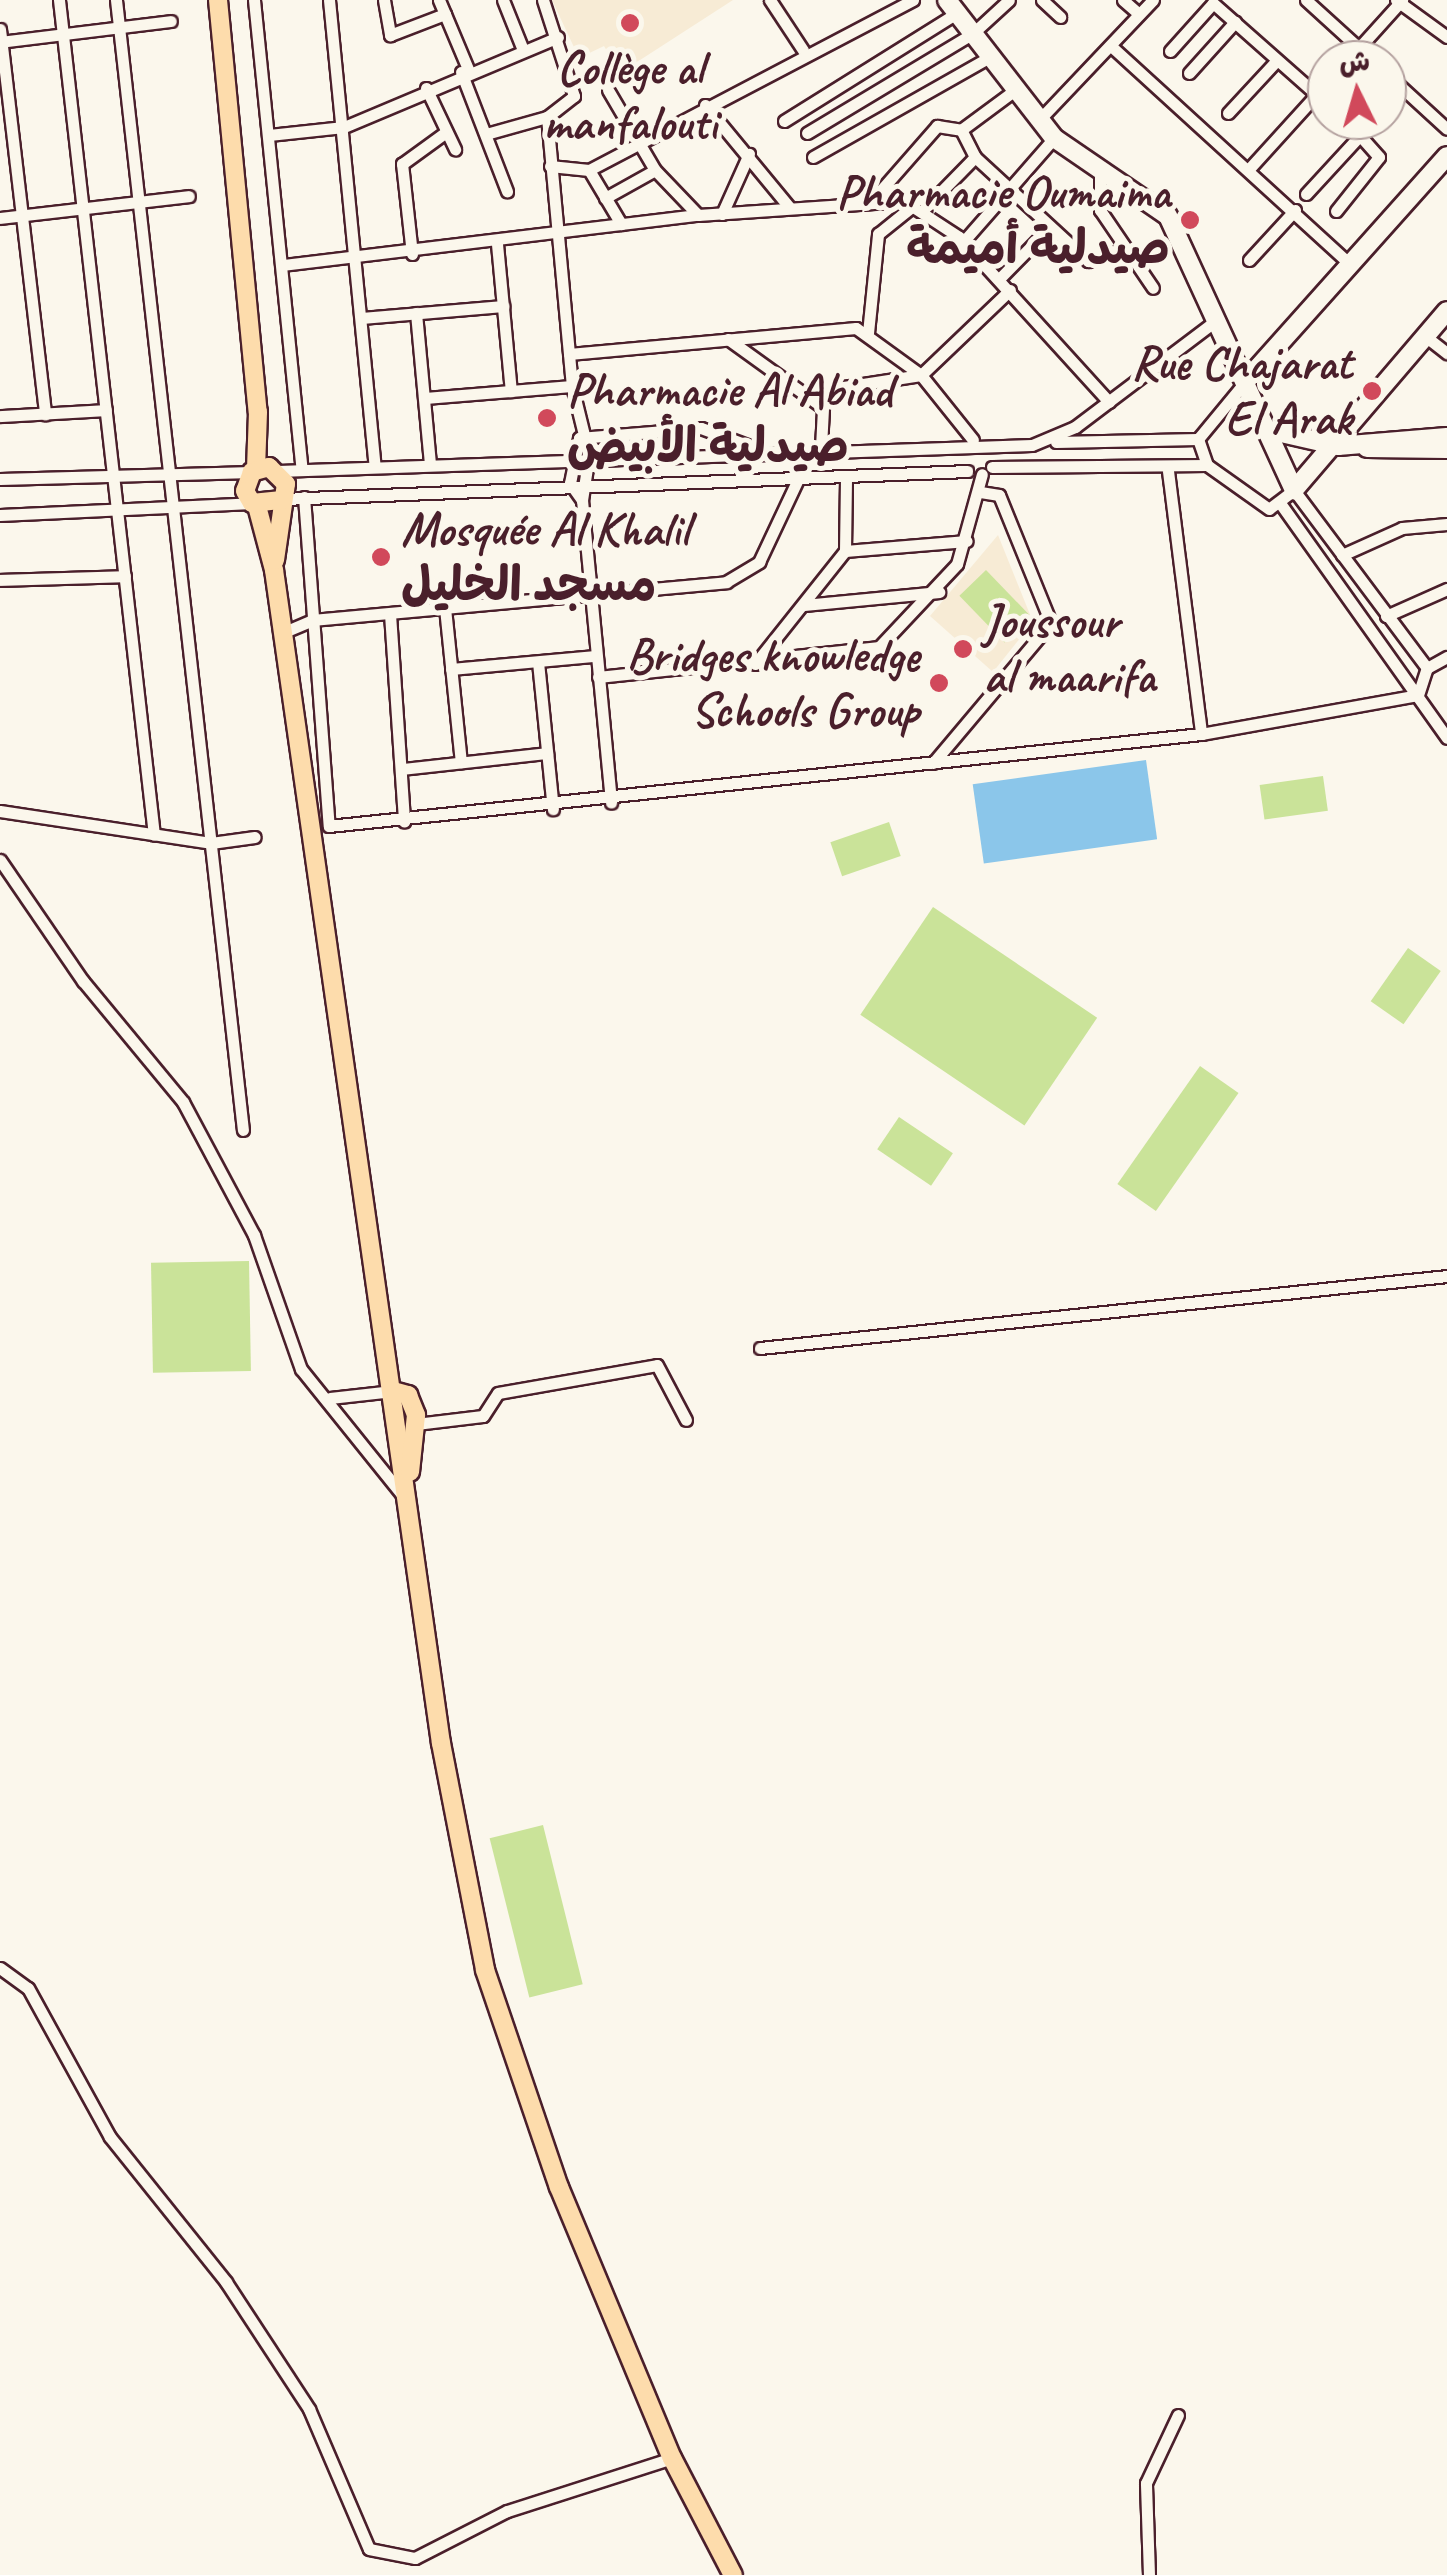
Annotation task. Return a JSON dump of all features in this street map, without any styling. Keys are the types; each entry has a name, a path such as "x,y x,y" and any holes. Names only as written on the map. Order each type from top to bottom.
{"main road":[{"path":"218,0 258,412 254,470 245,491 255,505 274,570 306,829 407,1502 484,1970 559,2186 672,2458 734,2575"},
{"path":"258,412 282,499 274,570"},
{"path":"254,470 277,470"},
{"path":"255,505 282,499"},
{"path":"392,1391 410,1397 416,1424 407,1502"}],"street":[{"path":"59,0 154,835"},
{"path":"116,0 243,1130"},
{"path":"254,0 302,470"},
{"path":"329,0 358,260 374,466"},
{"path":"384,0 388,34 444,14"},
{"path":"440,0 507,190"},
{"path":"503,0 522,50"},
{"path":"486,134 547,117 574,100 558,37 543,0"},
{"path":"770,0 804,50"},
{"path":"550,166 589,170 804,50 913,0"},
{"path":"806,133 972,34 1009,0"},
{"path":"1042,0 1060,17"},
{"path":"1123,0 1139,14"},
{"path":"1038,122 1152,0"},
{"path":"1306,0 1322,5 1352,40"},
{"path":"1366,40 1399,1 1447,38"},
{"path":"1170,51 1212,4 1307,87"},
{"path":"784,121 952,6 1054,138 1168,216 1214,322 1268,430 1287,496 1447,738"},
{"path":"44,414 0,38 172,22"},
{"path":"1189,73 1235,22"},
{"path":"269,135 344,127 465,71 558,37"},
{"path":"1111,46 1350,264"},
{"path":"813,157 990,57"},
{"path":"1228,113 1277,60"},
{"path":"426,88 455,149"},
{"path":"608,90 655,170 698,215"},
{"path":"874,198 937,126 961,130 1014,90"},
{"path":"1407,92 1447,129"},
{"path":"705,105 789,207"},
{"path":"1248,170 1307,105"},
{"path":"547,117 572,386 579,438 590,454 592,482 582,500"},
{"path":"961,130 975,156 1009,190 1097,264 1125,249"},
{"path":"412,254 402,164 446,132"},
{"path":"963,242 1054,138"},
{"path":"1306,194 1356,140"},
{"path":"1336,210 1378,160 1366,140"},
{"path":"722,214 749,154"},
{"path":"868,333 878,234 919,207 975,156"},
{"path":"282,499 592,482 846,478 967,471 1046,442 1198,439 1447,156"},
{"path":"1100,169 1096,201 1153,288"},
{"path":"589,170 621,224"},
{"path":"605,198 655,170"},
{"path":"0,218 189,196"},
{"path":"283,266 498,244 698,215 874,198 919,207 963,242 1108,402"},
{"path":"1249,260 1295,210"},
{"path":"999,279 1050,226"},
{"path":"498,244 511,391"},
{"path":"821,447 821,406 828,388 921,375 1010,290"},
{"path":"361,318 503,306"},
{"path":"1198,439 1207,465 1269,509 1345,444 1447,311"},
{"path":"416,314 430,463"},
{"path":"1046,442 1108,402 1214,322"},
{"path":"569,354 728,339 868,333 921,375 969,443 990,463 1168,471 1207,465"},
{"path":"1425,336 1447,354"},
{"path":"728,339 821,406"},
{"path":"424,398 572,386"},
{"path":"0,416 106,410"},
{"path":"579,438 701,428 758,450"},
{"path":"1268,430 1345,444 1447,449"},
{"path":"1345,444 1447,437"},
{"path":"579,438 570,455 570,483 582,500 611,803"},
{"path":"277,470 590,454 969,443"},
{"path":"967,471 969,443"},
{"path":"598,677 868,652 941,591 968,541 990,463"},
{"path":"0,480 254,470"},
{"path":"1168,471 1200,734"},
{"path":"755,664 846,551 846,478"},
{"path":"282,633 312,620 710,587 748,573 798,479"},
{"path":"933,762 1051,623 1000,495 980,492"},
{"path":"1287,496 1342,556 1427,668"},
{"path":"304,497 329,826"},
{"path":"0,515 255,505"},
{"path":"1342,556 1402,528 1447,524"},
{"path":"846,551 968,541"},
{"path":"0,580 125,576"},
{"path":"1386,616 1447,589"},
{"path":"804,605 941,591"},
{"path":"444,608 461,762"},
{"path":"390,614 404,822"},
{"path":"451,669 595,656"},
{"path":"1418,695 1427,668 1447,656"},
{"path":"538,662 553,809"},
{"path":"306,829 611,803 933,762 1200,734 1418,695"},
{"path":"402,769 547,753"},
{"path":"0,811 211,843 255,837"},
{"path":"0,860 183,1102 260,1248 293,1354 407,1502"},
{"path":"760,1348 1447,1276"},
{"path":"416,1424 483,1416 498,1393 657,1365 686,1420"},
{"path":"330,1398 392,1391"},
{"path":"0,1968 28,1988 110,2137 226,2282 309,2409 369,2550 415,2558 507,2511 672,2458"},
{"path":"1149,2575 1146,2484 1178,2415"}],"shaded area":[{"name":"Collège al manfalouti","path":"552,0 733,0 620,73 604,46 579,58"},
{"path":"998,535 1033,622 993,672 930,616"}],"green space":[{"path":"986,570 1031,617 1005,642 959,596"},
{"path":"1323,776 1328,811 1264,820 1260,785"},
{"path":"889,822 901,856 842,876 830,842"},
{"path":"933,907 1097,1018 1024,1125 860,1015"},
{"path":"1408,948 1441,971 1403,1024 1371,1001"},
{"path":"1200,1066 1239,1093 1156,1211 1117,1184"},
{"path":"899,1117 953,1153 931,1186 877,1149"},
{"path":"249,1261 251,1371 153,1373 151,1263"},
{"path":"543,1825 583,1984 529,1997 490,1838"}],"water":[{"path":"1146,760 1157,839 984,864 973,784"}],"place":[{"name":"Collège al manfalouti","path":"630,23"},
{"name":"Pharmacie Oumaima صيدلية أميمة","path":"1190,220"},
{"name":"Rue Chajarat El Arak","path":"1372,391"},
{"name":"Pharmacie Al Abiad صيدلية الأبيض","path":"547,418"},
{"name":"Mosquée Al Khalil مسجد الخليل","path":"381,557"},
{"name":"Joussour al maarifa","path":"963,649"},
{"name":"Bridges knowledge Schools Group","path":"939,683"}]}
